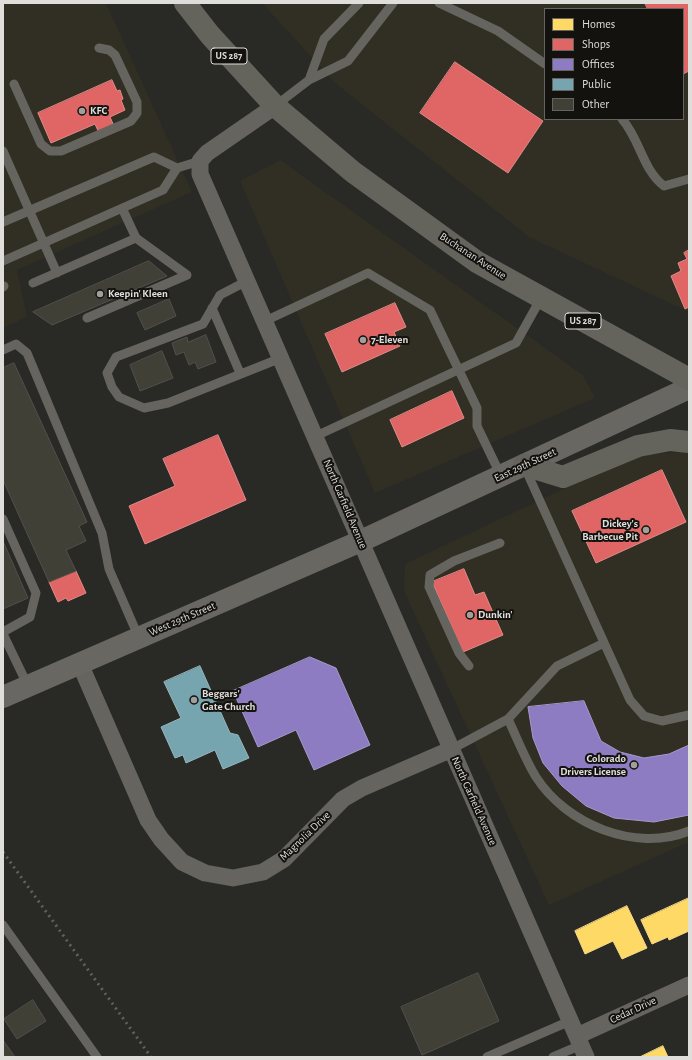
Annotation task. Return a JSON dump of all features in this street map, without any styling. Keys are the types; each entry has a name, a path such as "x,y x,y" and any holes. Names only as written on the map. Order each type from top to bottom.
{"highway":[{"name":"US 287","path":"185,3 210,35 275,106"},
{"name":"Buchanan Avenue","path":"275,106 353,172 477,262 689,378"},
{"path":"524,465 563,477 638,446 670,440 689,442"}],"main road":[{"name":"East 29th Street","path":"361,541 689,388"},
{"name":"West 29th Street","path":"3,697 361,541"}],"street":[{"path":"200,161 207,153 275,106"},
{"name":"North Garfield Avenue","path":"200,161 200,174 316,436 579,1040"},
{"name":"Magnolia Drive","path":"80,664 148,820 160,839 182,862 205,873 233,878 262,872 284,859 343,799 362,788 452,749"},
{"name":"Cedar Drive","path":"579,1040 689,984"}],"lane":[{"path":"309,80 324,39 359,3"},
{"path":"275,106 309,80 348,62 393,3"},
{"path":"439,3 498,31 544,63"},
{"path":"14,84 41,144 50,151 61,151 131,121 137,113 137,102 115,55 109,50 99,48"},
{"path":"623,120 629,127 655,180 664,186 689,179"},
{"path":"3,151 57,273"},
{"path":"3,222 154,157 177,168"},
{"path":"3,261 163,190 177,168 200,161"},
{"path":"87,318 187,275 136,238 122,208"},
{"path":"33,283 136,238"},
{"path":"265,321 368,273 430,310 477,408 476,426 500,476"},
{"path":"248,281 220,295 203,324 116,357 107,373 112,387 119,397 144,408 168,403 240,373 281,358"},
{"path":"316,436 516,343 541,298"},
{"path":"212,308 240,373"},
{"path":"3,350 16,344 27,353 102,533 110,569 139,638"},
{"path":"524,465 630,700 644,716 662,721 689,715"},
{"path":"3,519 36,593 30,617 3,633 28,686"},
{"path":"469,666 459,653 429,587 430,575 454,561 500,542"},
{"path":"452,749 508,719 557,666 604,643"},
{"path":"508,719 536,777 558,803 585,822 617,834 651,838 689,831"},
{"path":"3,926 97,1057"},
{"path":"487,1057 579,1040"},
{"path":"553,1057 579,1040"}],"shaded area":[{"path":"3,3 106,3 192,192 17,270 27,317 3,328"},
{"path":"262,3 689,3 689,312 529,237 335,83"},
{"path":"280,160 583,375 595,398 375,493 240,181"},
{"path":"689,452 689,842 549,905 404,591 405,564 637,454"}],"building: Homes":[{"path":"689,898 689,931 669,940 668,937 652,944 641,920"},
{"path":"627,906 647,948 622,959 613,941 585,954 575,931"},
{"path":"663,1046 668,1057 640,1057"}],"building: Shops":[{"path":"645,3 689,3 689,71 684,74 684,8 648,8"},
{"path":"455,62 543,121 508,173 420,113"},
{"name":"KFC","path":"112,80 117,91 120,90 123,99 121,100 125,110 110,117 114,126 99,133 95,124 51,143 38,113"},
{"path":"689,250 689,307 685,309 671,276 681,271 678,263 687,259 684,253"},
{"name":"7-Eleven","path":"395,303 406,327 394,332 400,346 342,372 325,334"},
{"path":"452,391 464,418 402,447 390,420"},
{"path":"218,435 246,500 145,544 129,506 175,486 163,459"},
{"path":"662,470 686,522 596,563 572,511"},
{"name":"Dunkin'","path":"464,569 475,595 484,592 503,635 463,652 432,582"},
{"path":"76,571 86,593 68,601 66,598 58,602 49,582"}],"building: Offices":[{"path":"310,657 336,668 370,745 314,770 296,730 258,747 233,691"},
{"path":"584,701 601,741 620,752 644,758 669,754 689,745 689,815 654,822 614,818 586,806 562,786 543,763 533,738 528,707"}],"building: Public":[{"name":"Beggars' Gate Church","path":"200,666 230,733 238,735 249,758 223,769 215,750 186,763 183,755 175,758 161,727 181,718 164,682"}],"building: Other":[{"name":"Keepin' Kleen","path":"149,261 167,276 52,325 33,312"},
{"path":"169,299 176,316 145,330 137,313"},
{"path":"206,335 216,362 198,369 195,362 189,365 184,352 176,355 172,343 187,337 188,342"},
{"path":"162,351 173,378 140,391 130,365"},
{"path":"14,363 87,522 79,526 86,541 66,550 76,571 49,582 3,480 3,368"},
{"path":"3,541 28,598 3,609"},
{"path":"478,973 499,1021 422,1055 401,1007"},
{"path":"33,1000 46,1021 17,1039 4,1019"},
{"path":"3,1040 15,1057 3,1057"}],"railway":[{"path":"3,852 151,1057"}],"place":[{"name":"KFC","path":"82,111"},
{"name":"Keepin' Kleen","path":"100,294"},
{"name":"7-Eleven","path":"363,340"},
{"name":"Dickey's Barbecue Pit","path":"646,530"},
{"name":"Dunkin'","path":"470,615"},
{"name":"Beggars' Gate Church","path":"194,700"},
{"name":"Colorado Drivers License","path":"634,765"}]}
